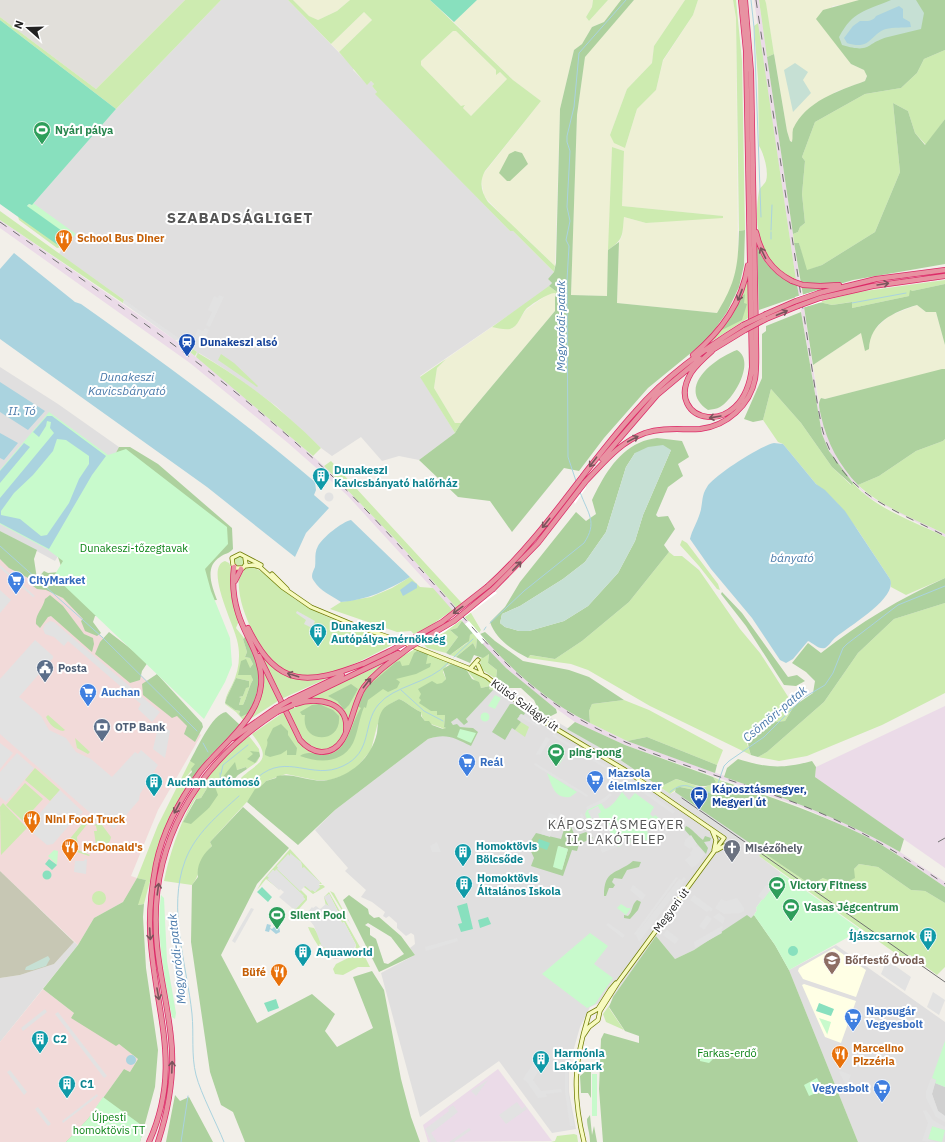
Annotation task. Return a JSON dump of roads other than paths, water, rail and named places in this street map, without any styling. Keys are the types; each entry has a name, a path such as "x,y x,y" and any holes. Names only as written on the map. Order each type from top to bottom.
{"highway":[{"path":"584,483 610,455 636,437 659,430 707,428 723,422 736,412 747,399 755,381 756,368 750,243 746,51 741,0"},
{"path":"712,351 691,373 686,387 686,400 692,410 696,414 710,418 723,415 735,407 748,386 752,367 753,212 750,60 745,0"},
{"path":"753,212 755,231 763,255 777,272 792,281 803,285 820,286 851,284 894,276 945,270"},
{"path":"291,703 442,622 488,586 520,554 635,411 714,336 730,316 737,303 745,280 750,243"},
{"path":"820,296 873,286 945,276"},
{"path":"243,568 236,577 236,598 239,610 297,735 309,749 323,752 332,750 342,741 347,732 360,694 377,672 396,656 454,621 493,589 538,543 623,433 657,395 688,367 766,314 851,284"},
{"path":"676,371 715,343 797,303"},
{"path":"234,567 233,577 236,606 249,633 269,662 282,671 297,677 319,678 365,663"},
{"path":"158,1142 166,1118 168,1106 172,1078 172,1050 158,956 155,925 157,893 161,871 173,830 190,798 214,764 248,726 257,703 262,685 258,661 249,633"},
{"path":"149,1142 161,1109 167,1067 164,1031 150,937 152,883 160,851 176,811 199,773 226,744 248,726 276,710 396,656"},
{"path":"291,703 317,700 330,703 338,708 346,721 346,729 342,741"},
{"path":"155,1142 168,1106"}],"main road":[{"path":"242,554 246,558 267,569 292,595 260,567 253,565 243,568 234,567 232,560 236,555 242,554"},
{"path":"243,568 246,558"},
{"name":"Külső Szilágyi út","path":"292,595 305,604 337,619 470,668 482,675 538,718 625,770 724,838"},
{"path":"470,668 478,662 482,675"},
{"path":"712,830 716,840 713,853"},
{"name":"Megyeri út","path":"583,1036 592,1023 597,1021 598,1016 619,981 724,838"},
{"path":"713,853 723,846 734,845"},
{"name":"Megyeri út","path":"584,1142 575,1080 576,1064 589,1014 598,1009 610,990 619,981"},
{"path":"594,1012 598,1016"},
{"path":"588,1019 592,1023"}],"water":[{"path":"899,6 903,9 903,18 910,22 911,27 886,29 877,34 870,41 861,45 847,43 844,38 853,26 860,21 871,20 876,16"},
{"name":"Dunakeszi Kavicsbányató","path":"14,253 75,302 81,304 170,368 287,458 315,482 316,490 314,495 329,508 306,533 295,557 207,487 0,339 0,269"},
{"name":"II. Tó","path":"0,382 45,411 28,430 0,412"},
{"path":"47,416 52,416 106,456 92,475 49,549 0,523 0,498 54,433 50,428 51,422 47,421 46,426 39,437 33,432","holes":["57,439 66,440 89,456 89,464 79,479 69,503 47,535 41,536 20,519 1,515 1,511 14,493 33,475 53,451"]},
{"path":"0,433 18,443 4,460 0,458"},
{"path":"24,443 30,447 0,483 0,471"},
{"name":"bányató","path":"774,443 783,444 816,484 825,490 845,511 890,579 891,586 887,595 880,603 836,637 825,648 816,646 808,641 793,659 786,663 780,660 752,618 711,569 690,539 700,513 704,494 711,482 759,449"},
{"path":"351,520 410,577 377,594 341,602 319,588 312,576 315,567 316,551 320,542 328,534 347,521"},
{"path":"412,581 417,584 417,588 403,596 400,590"},
{"path":"267,924 271,925 270,928 272,929 275,926 279,926 280,932 276,934 270,929 269,932 265,931"},
{"path":"129,1055 133,1055 135,1056 135,1064 129,1065 126,1062 126,1058"}],"waterway":[{"name":"Mogyoródi-patak","path":"576,481 568,457 567,280 569,246 566,240 570,221 567,207 570,151 567,136 574,107 579,53 626,0"},
{"path":"751,0 754,27 761,217"},
{"path":"771,230 772,205"},
{"path":"771,232 771,239"},
{"path":"852,303 906,293"},
{"name":"Mogyoródi-patak","path":"490,623 524,591 584,543 588,536 591,523 580,492"},
{"path":"0,546 102,637 197,731"},
{"name":"Csömöri-patak","path":"670,792 682,786 692,787 701,791 713,792 716,789 724,766 729,761 764,737 803,698 825,685 833,673 843,648 847,644 898,605 945,586"},
{"name":"Mogyoródi-patak","path":"454,657 473,639"},
{"name":"Mogyoródi-patak","path":"258,777 269,770 279,767 289,766 321,771 332,770 343,766 359,753 366,738 373,713 385,698 402,688 431,676 448,663"},
{"name":"Csömöri-patak","path":"401,690 424,711 443,721"},
{"path":"203,743 208,752"},
{"path":"221,774 223,765 248,745"},
{"path":"220,773 221,787"},
{"name":"Mogyoródi-patak","path":"224,1142 201,1091 194,1067 192,1014 180,937 178,898 180,879 189,851 208,826 239,796"},
{"path":"181,1142 188,1096"}],"tram line":[{"path":"682,798 945,982"}],"railway":[{"path":"756,0 818,408 824,435 832,455 844,472 857,486 890,508 945,536"},
{"path":"0,222 170,342 253,406 331,475 394,540 497,654 543,695 572,715 603,732 635,746 701,771 801,805 839,821 910,861 945,884"},
{"path":"938,842 945,838"}],"place":[{"name":"Nyári pálya","path":"42,145"},
{"name":"School Bus Diner","path":"64,253"},
{"name":"Dunakeszi alsó","path":"187,357"},
{"name":"Dunakeszi Kavicsbányató halőrház","path":"321,491"},
{"name":"CityMarket","path":"16,595"},
{"name":"Dunakeszi Autópálya-mérnökség","path":"318,647"},
{"name":"Posta","path":"45,683"},
{"name":"Auchan","path":"88,707"},
{"name":"OTP Bank","path":"102,742"},
{"name":"ping-pong","path":"556,767"},
{"name":"Reál","path":"467,777"},
{"name":"Mazsola élelmiszer","path":"595,794"},
{"name":"Auchan autómosó","path":"154,797"},
{"name":"Káposztásmegyer, Megyeri út","path":"699,810"},
{"name":"Nini Food Truck","path":"32,834"},
{"name":"McDonald's","path":"70,862"},
{"name":"Misézőhely","path":"732,863"},
{"name":"Homoktövis Bölcsőde","path":"463,867"},
{"name":"Homoktövis Általános Iskola","path":"464,899"},
{"name":"Victory Fitness","path":"777,900"},
{"name":"Vasas Jégcentrum","path":"791,922"},
{"name":"Silent Pool","path":"277,930"},
{"name":"Íjászcsarnok","path":"928,951"},
{"name":"Aquaworld","path":"303,967"},
{"name":"Bőrfestő Óvoda","path":"832,975"},
{"name":"Büfé","path":"279,987"},
{"name":"Napsugár Vegyesbolt","path":"853,1032"},
{"name":"C2","path":"40,1054"},
{"name":"Marcelino Pizzéria","path":"840,1069"},
{"name":"Harmónia Lakópark","path":"541,1074"},
{"name":"C1","path":"67,1099"},
{"name":"Vegyesbolt","path":"882,1103"}],"district":[{"name":"SZABADSÁGLIGET","path":"240,218"},
{"name":"KÁPOSZTÁSMEGYER II. LAKÓTELEP","path":"616,832"}],"park label":[{"name":"Dunakeszi-tőzegtavak","path":"134,548"},
{"name":"Farkas-erdő","path":"727,1053"},
{"name":"Újpesti homoktövis TT","path":"109,1123"}]}
